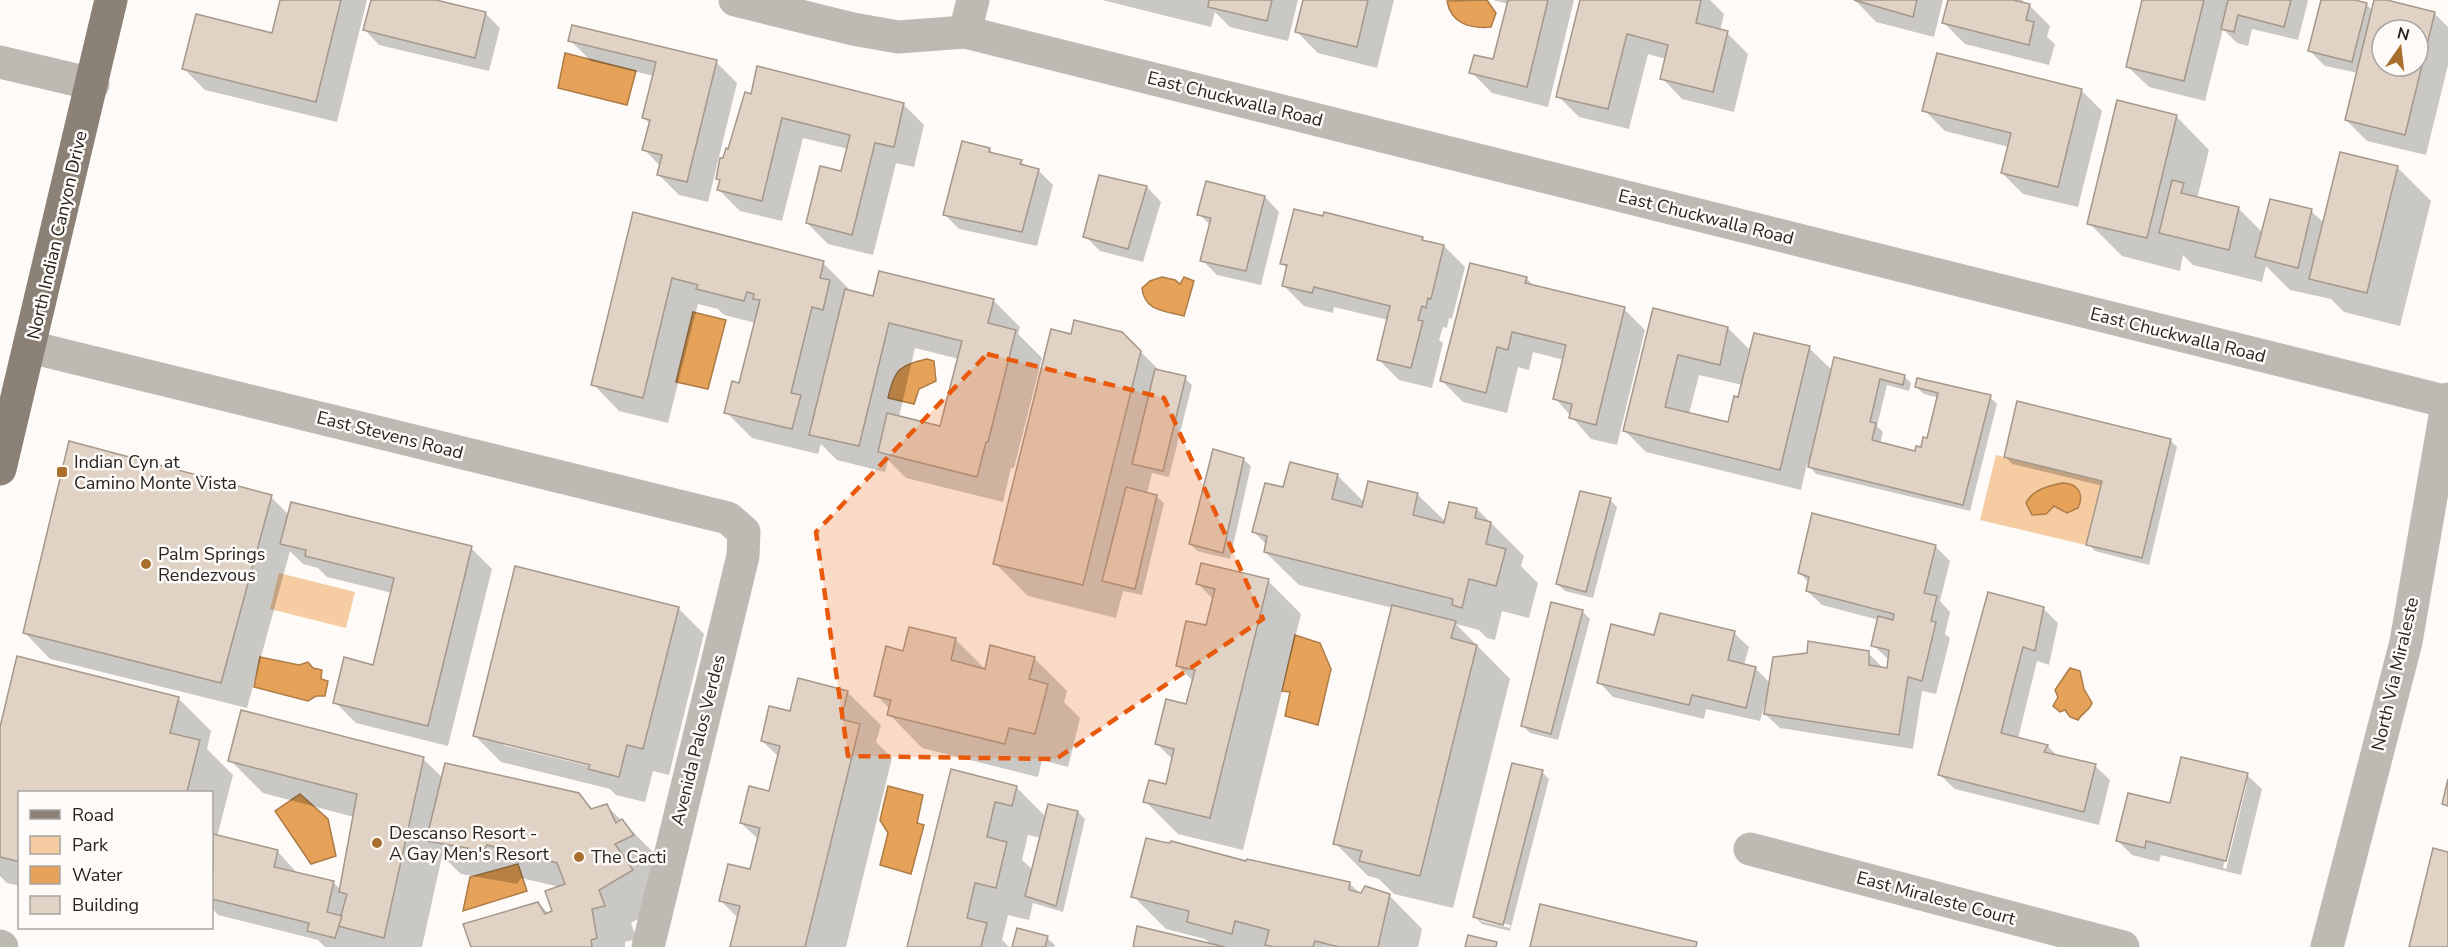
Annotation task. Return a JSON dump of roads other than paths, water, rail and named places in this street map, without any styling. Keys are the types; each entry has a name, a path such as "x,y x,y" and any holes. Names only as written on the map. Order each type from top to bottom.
{"main road":[{"name":"North Indian Canyon Drive","path":"0,469 93,84 111,0"}],"street":[{"name":"East Chuckwalla Road","path":"735,0 852,29 898,37 965,32 2448,401"},
{"path":"965,32 973,0"},
{"path":"0,62 93,84"},
{"name":"East Stevens Road","path":"30,347 728,518 744,532"},
{"name":"North Via Miraleste","path":"2327,947 2406,642 2448,401"},
{"name":"Avenida Palos Verdes","path":"648,947 742,556 744,532"},
{"name":"East Miraleste Court","path":"1750,849 2123,947"}],"water":[{"path":"1487,0 1496,13 1491,27 1469,26 1457,20 1449,9 1447,1"},
{"path":"565,53 636,71 627,105 558,88"},
{"path":"1162,277 1175,280 1180,284 1184,277 1194,281 1184,316 1151,306 1144,296 1142,288 1150,281"},
{"path":"693,312 726,320 708,389 676,382"},
{"path":"927,359 934,361 936,381 919,389 914,404 888,398 899,370"},
{"path":"2062,483 2076,487 2080,493 2078,508 2067,513 2054,506 2046,514 2032,515 2026,503 2032,495 2041,489"},
{"path":"1295,635 1320,643 1331,669 1318,725 1285,716 1290,692 1282,691"},
{"path":"260,657 299,665 308,662 313,668 322,670 321,679 328,681 325,696 316,696 308,701 254,687"},
{"path":"2070,668 2080,671 2084,689 2092,703 2078,720 2070,717 2065,710 2060,712 2053,706 2058,697 2055,690"},
{"path":"888,786 923,795 917,823 924,825 911,874 880,865 888,833 880,820"},
{"path":"300,794 328,819 336,856 311,864 275,811"},
{"path":"518,864 527,891 463,911 470,877"}],"place":[{"name":"Indian Cyn at Camino Monte Vista","path":"62,472"},
{"name":"Palm Springs Rendezvous","path":"146,564"},
{"name":"Descanso Resort - A Gay Men's Resort","path":"377,843"},
{"name":"The Cacti","path":"579,857"}]}
